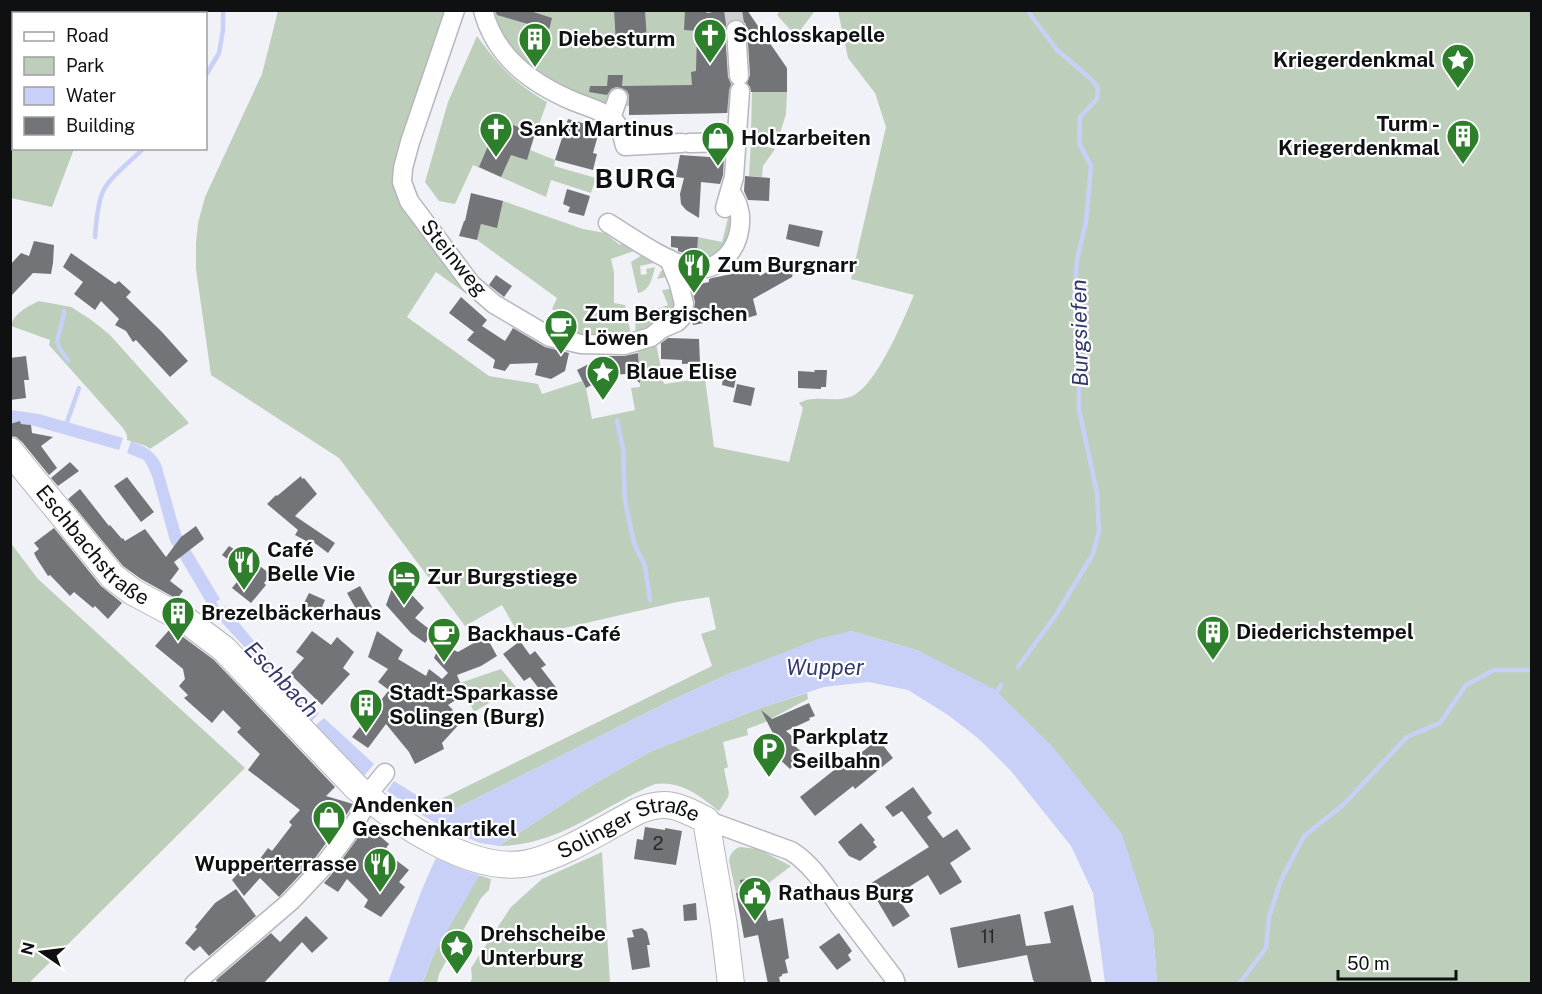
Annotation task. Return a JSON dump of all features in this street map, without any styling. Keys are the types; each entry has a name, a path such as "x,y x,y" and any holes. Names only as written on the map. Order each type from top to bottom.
{"main road":[{"name":"Eschbachstraße","path":"10,451 113,577 133,591 187,621 224,649 352,782 414,830 467,857 495,864"},
{"name":"Solinger Straße","path":"495,864 518,864 548,857 652,806 671,804 706,819 731,984"}],"street":[{"name":"Steinweg","path":"455,10 410,142 402,182 409,201 471,284 494,304 550,337 581,344 624,345 651,337 681,318 684,304 669,259"},
{"path":"483,10 489,28 508,59 525,75 556,94 611,118 620,129 625,146 736,142"},
{"path":"608,223 669,259 696,269 712,266 727,257 737,240 740,224 737,202 728,200 734,177 739,83 736,30"},
{"path":"611,118 618,98"},
{"path":"194,984 291,901 322,868 373,797 385,773"},
{"path":"706,819 791,851 798,856 811,868 894,978 896,984"}],"green space":[{"path":"11,10 127,11 12,12 12,150 74,150 52,207 11,198"},
{"path":"278,11 455,11 402,182 471,284 464,292 436,272 407,317 489,376 538,384 542,394 582,381 586,388 592,419 635,410 631,388 640,387 638,349 656,343 664,384 705,378 714,447 789,462 803,408 799,403 811,399 844,399 860,391 888,352 914,295 851,279 886,127 875,93 848,58 838,11 1531,11 1531,983 1157,983 1153,931 919,651 851,631 731,673 672,700 457,808 431,804 712,666 701,634 716,629 709,597 677,602 521,638 502,605 465,626 339,458 211,375 196,269 198,223 205,197 262,74"},
{"path":"489,11 685,11 685,30 704,31 723,84 735,83 728,113 629,115 629,106 601,107 585,102 518,63"},
{"path":"780,11 814,12 796,36 777,15"},
{"path":"477,36 508,73 525,88 547,102 530,150 555,160 554,166 596,178 591,193 551,180 546,197 473,165 455,204 439,201 425,182 448,102"},
{"path":"752,92 787,92 786,114 778,140 751,132"},
{"path":"751,142 775,149 763,166 762,177 749,176"},
{"path":"503,201 583,229 605,233 620,245 623,239 638,247 634,251 611,259 614,272 614,303 625,305 632,339 549,334 558,313 552,309 557,298 477,240 481,224 497,227"},
{"path":"730,210 733,211 731,235 719,256 699,263 678,254 697,254 698,237 722,242"},
{"path":"648,251 653,254 654,263 640,266 641,275 647,274 646,269 655,267 648,287 638,293 631,262"},
{"path":"669,269 676,294 676,314 636,336 635,320 654,316 652,307 657,309 668,305 662,290 670,289 667,277 657,279 661,271"},
{"path":"39,301 71,307 109,334 189,423 150,449 127,440 123,428 49,345 50,340 11,326 18,314"},
{"path":"10,542 38,579 245,768 28,984 10,983"},
{"path":"501,669 516,687 474,712 460,683"},
{"path":"807,693 808,699 747,729 748,735 723,742 728,767 724,769 729,793 719,811 690,790 673,784 655,784 549,837 533,842 499,846 584,790 649,752 763,707"},
{"path":"740,847 758,849 791,866 761,889 736,893 729,861 733,852"},
{"path":"602,852 610,983 470,983 471,968 511,907 542,879"},
{"path":"479,875 491,879 489,890 481,898 439,974 437,983 422,984 435,951"}],"water":[{"path":"11,410 39,414 123,438 119,450 21,424 20,421 11,424"},
{"path":"131,441 149,450 161,464 181,534 220,599 209,607 170,541 149,469 144,460 127,453"},
{"path":"225,606 282,675 276,681 214,614"},
{"name":"Wupper","path":"851,631 919,651 994,689 1053,747 1122,834 1153,931 1157,983 1105,983 1093,893 1071,846 1011,771 979,739 948,715 908,690 868,682 824,687 763,707 649,752 584,790 499,846 491,879 479,876 435,951 422,983 388,983 423,887 450,831 413,810 386,791 394,781 431,804 457,808 672,700 731,673 818,639"},
{"path":"286,679 319,713 312,721 280,685"},
{"path":"324,718 374,764 363,777 316,725"}],"pier":[{"path":"392,779 394,781 387,791 431,821 480,843 499,846 491,879 433,857 446,832 384,793 384,789"}],"building":[{"path":"495,10 527,10 552,18 549,30 497,15"},
{"path":"614,10 645,10 647,42 616,43"},
{"path":"685,10 705,10 707,13 747,10 787,68 787,92 751,92 747,83 750,75 747,29 745,23 736,19 729,21 725,30 728,77 731,84 727,113 629,115 629,95 622,88 611,89 607,95 589,92 590,86 607,86 608,75 623,75 622,86 692,85 691,72 696,71 697,31 684,30"},
{"path":"568,119 600,128 593,153 597,154 593,170 555,160"},
{"name":"Sankt Martinus","path":"507,123 535,133 527,160 511,155 501,177 479,167 497,125 503,127"},
{"path":"680,155 724,158 720,184 701,182 699,218 681,204 680,194 684,178 676,177"},
{"path":"745,176 770,178 769,201 748,200 744,191"},
{"path":"567,189 590,196 584,216 568,212 570,207 563,204"},
{"path":"471,193 503,201 497,228 481,224 477,240 459,236"},
{"path":"789,224 823,231 819,247 786,239"},
{"path":"671,236 698,237 697,255 686,254 678,251 678,248 671,247"},
{"path":"34,241 54,245 51,274 33,273 10,297 10,265 21,253 29,256"},
{"path":"71,253 115,284 119,281 131,292 126,297 188,361 170,377 136,340 133,342 126,331 115,325 119,319 101,301 95,310 74,294 83,282 63,267"},
{"path":"791,262 794,268 792,277 753,299 757,315 733,322 732,318 693,325 695,302 691,286 709,282 712,278 756,269 760,276 781,264"},
{"path":"496,275 512,286 504,297 489,285"},
{"path":"461,297 487,320 482,326 505,341 513,328 545,347 569,353 565,371 551,379 535,375 538,363 510,364 505,371 493,368 495,360 467,340 474,332 449,313"},
{"path":"668,338 699,339 700,363 682,364 682,360 661,359 661,343"},
{"path":"638,353 640,383 628,374 601,375 601,380 586,388 577,370 604,356"},
{"path":"26,356 29,380 24,380 26,398 10,400 10,358"},
{"path":"724,370 737,372 734,388 722,385"},
{"path":"814,370 827,370 826,387 821,387 821,389 798,388 798,371 815,372"},
{"path":"737,384 755,388 751,406 733,402"},
{"path":"20,421 21,424 31,425 32,433 53,437 41,446 57,468 49,475 22,442 10,436 10,424"},
{"path":"70,462 79,471 58,486 51,478"},
{"path":"301,476 317,494 295,516 335,543 328,553 312,541 310,543 295,535 298,530 267,504"},
{"path":"127,477 154,512 141,522 114,486"},
{"path":"80,489 122,539 125,541 145,529 166,557 181,537 196,526 204,539 174,562 179,569 170,581 183,591 177,599 123,566 68,499"},
{"path":"54,528 101,586 122,603 108,619 95,606 93,608 74,592 70,596 50,575 48,576 37,559 34,553 39,549 34,543"},
{"path":"229,546 271,575 251,603 232,588 245,572 222,555"},
{"name":"Zur Burgstiege","path":"394,583 406,599 411,594 424,608 415,618 433,632 425,643 411,633 386,605"},
{"path":"360,586 373,609 360,616 347,593"},
{"path":"309,593 325,600 317,619 300,611"},
{"path":"170,629 214,660 335,787 326,796 353,804 313,861 279,897 260,878 244,896 232,880 249,862 253,866 256,864 268,848 272,851 292,825 289,822 300,810 248,770 260,754 237,732 241,728 223,710 212,723 184,698 188,695 179,686 185,679 183,669 155,646"},
{"path":"312,631 331,645 337,637 354,652 343,668 350,674 322,705 290,674 304,658 296,652"},
{"path":"377,631 403,650 398,659 426,676 429,669 442,679 448,673 434,658 440,644 458,652 486,636 497,656 481,666 457,675 465,694 448,705 463,720 442,743 444,749 415,764 409,752 386,724 368,748 352,737 389,690 378,682 388,669 368,657"},
{"path":"520,641 530,655 535,651 546,665 541,668 558,690 547,699 530,677 524,681 503,654"},
{"path":"809,703 815,716 786,731 799,742 795,746 804,754 790,769 773,753 780,747 761,710 772,719"},
{"path":"878,739 893,758 855,789 853,786 815,816 800,797 838,767 840,770"},
{"path":"913,787 932,813 927,817 943,838 957,829 971,849 950,863 962,882 940,895 928,875 896,895 910,916 893,927 868,885 929,847 902,811 893,817 885,807"},
{"path":"861,823 875,840 873,842 877,847 860,861 849,856 838,842"},
{"path":"367,825 389,844 384,851 409,870 399,882 405,887 381,917 364,907 368,900 347,879 338,892 324,883"},
{"path":"645,827 682,831 676,865 634,859 637,839 643,840"},
{"path":"754,878 755,890 761,889 768,921 783,918 789,958 785,960 788,973 779,977 780,982 768,984 758,935 744,938 736,893 742,892 740,880"},
{"path":"236,889 256,916 209,956 200,946 194,951 185,943 197,929 195,927 215,903"},
{"path":"696,903 697,920 684,921 683,905"},
{"path":"1073,905 1092,984 1036,984 1027,955 958,968 950,928 1020,914 1026,946 1051,943 1044,912"},
{"path":"306,916 328,938 312,953 302,942 263,984 218,984 216,980 271,933 280,942"},
{"path":"642,928 647,932 650,945 647,945 650,967 632,970 627,938 634,937 632,930"},
{"path":"839,933 852,951 848,955 851,960 837,970 819,947"}],"waterway":[{"path":"207,73 219,53 223,30 223,10"},
{"name":"Burgsiefen","path":"1018,667 1056,615 1093,554 1099,531 1097,493 1079,410 1079,352 1074,300 1077,260 1086,222 1091,166 1079,143 1080,117 1097,99 1098,88 1091,79 1057,50 1027,10"},
{"path":"95,237 100,199 105,188 114,176 142,150"},
{"path":"64,311 57,342 68,360"},
{"path":"66,425 79,388"},
{"path":"617,420 623,449 625,501 634,543 645,566 650,600"},
{"name":"Eschbach","path":"211,598 221,614"},
{"path":"1239,984 1266,948 1269,917 1281,880 1304,836 1343,805 1407,737 1440,723 1466,685 1494,670 1532,670"},
{"name":"Burgsiefen","path":"995,695 1001,685"}],"tunnel":[{"path":"733,10 736,30"}],"place":[{"name":"Schlosskapelle","path":"710,64"},
{"name":"Diebesturm","path":"535,68"},
{"name":"Kriegerdenkmal","path":"1458,89"},
{"name":"Sankt Martinus","path":"496,158"},
{"name":"Turm - Kriegerdenkmal","path":"1463,165"},
{"name":"Holzarbeiten","path":"718,167"},
{"name":"Zum Burgnarr","path":"694,294"},
{"name":"Zum Bergischen Löwen","path":"561,355"},
{"name":"Blaue Elise","path":"603,401"},
{"name":"Café Belle Vie","path":"244,591"},
{"name":"Zur Burgstiege","path":"404,606"},
{"name":"Brezelbäckerhaus","path":"178,642"},
{"name":"Diederichstempel","path":"1213,661"},
{"name":"Backhaus-Café","path":"444,663"},
{"name":"Stadt-Sparkasse Solingen (Burg)","path":"366,734"},
{"name":"Parkplatz Seilbahn","path":"769,778"},
{"name":"Andenken Geschenkartikel","path":"329,846"},
{"name":"Wupperterrasse","path":"380,893"},
{"name":"Rathaus Burg","path":"755,922"},
{"name":"Drehscheibe Unterburg","path":"457,975"}],"district":[{"name":"BURG","path":"636,179"}]}
